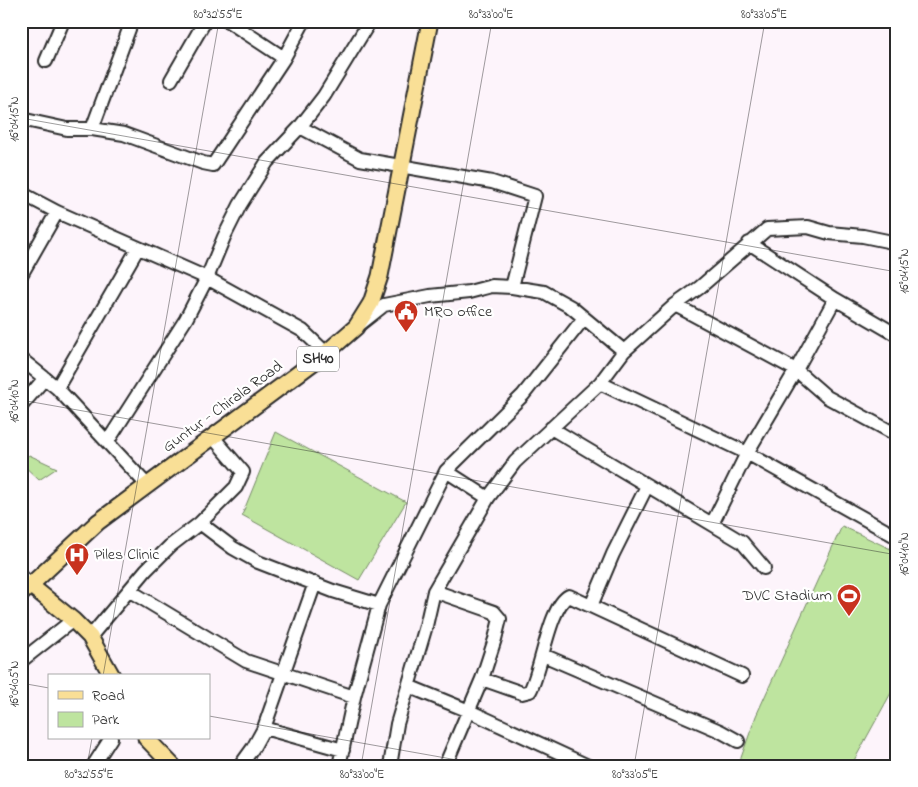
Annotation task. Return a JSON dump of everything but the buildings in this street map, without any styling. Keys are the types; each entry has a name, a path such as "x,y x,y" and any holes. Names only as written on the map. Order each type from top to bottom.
{"main road":[{"name":"Guntur - Chirala Road","path":"111,674 90,637 73,620 24,585 98,522 326,353 356,327 371,303 380,276 430,21"},
{"path":"148,740 173,766"}],"street":[{"path":"46,60 63,21"},
{"path":"92,129 132,21"},
{"path":"172,80 205,21"},
{"path":"228,21 284,58"},
{"path":"21,119 67,129 92,129 124,134 212,165 284,58 304,21"},
{"path":"108,442 186,319 240,205 267,162 300,127 324,96 370,21"},
{"path":"300,127 360,159 492,182 535,196 512,288"},
{"path":"21,193 57,212 207,278 303,331 326,353"},
{"path":"21,275 57,212"},
{"path":"390,766 398,724 434,591 488,498 515,462 600,382 624,350 767,229 787,226 808,226 829,232 897,243"},
{"path":"749,243 835,299 897,335"},
{"path":"57,388 138,248"},
{"path":"356,327 384,305 430,296 468,292 492,286 544,292 571,307 624,350"},
{"path":"712,524 747,453 835,299"},
{"path":"675,305 796,370 827,396 897,434"},
{"path":"339,766 354,697 379,605 446,471 523,395 584,318"},
{"path":"21,358 57,388 147,485"},
{"path":"21,406 45,378"},
{"path":"600,382 747,453 897,537"},
{"path":"551,428 742,542 764,568"},
{"path":"90,637 146,570 170,546 200,523 236,487 243,472 212,436"},
{"path":"446,471 488,498"},
{"path":"591,606 613,554 647,486"},
{"path":"200,523 233,548 258,562 334,591 379,605"},
{"path":"240,766 254,748 264,728 315,583"},
{"path":"130,591 246,661 354,697"},
{"path":"434,591 497,614 500,619 482,679 445,766"},
{"path":"482,679 522,694 530,691 543,655 554,615 563,599 569,596 742,676"},
{"path":"21,661 73,620"},
{"path":"543,655 720,731 738,742"},
{"path":"408,686 469,711 588,766"},
{"path":"264,728 344,750"},
{"path":"93,766 110,740"}],"green space":[{"path":"276,432 406,502 359,580 242,515"},
{"path":"29,455 57,468 39,480 21,463"},
{"name":"DVC Stadium","path":"842,526 897,552 897,682 851,766 738,766 756,716"}],"place":[{"name":"MRO office","path":"406,333"},
{"name":"Piles Clinic","path":"77,576"},
{"name":"DVC Stadium","path":"849,617"}]}
